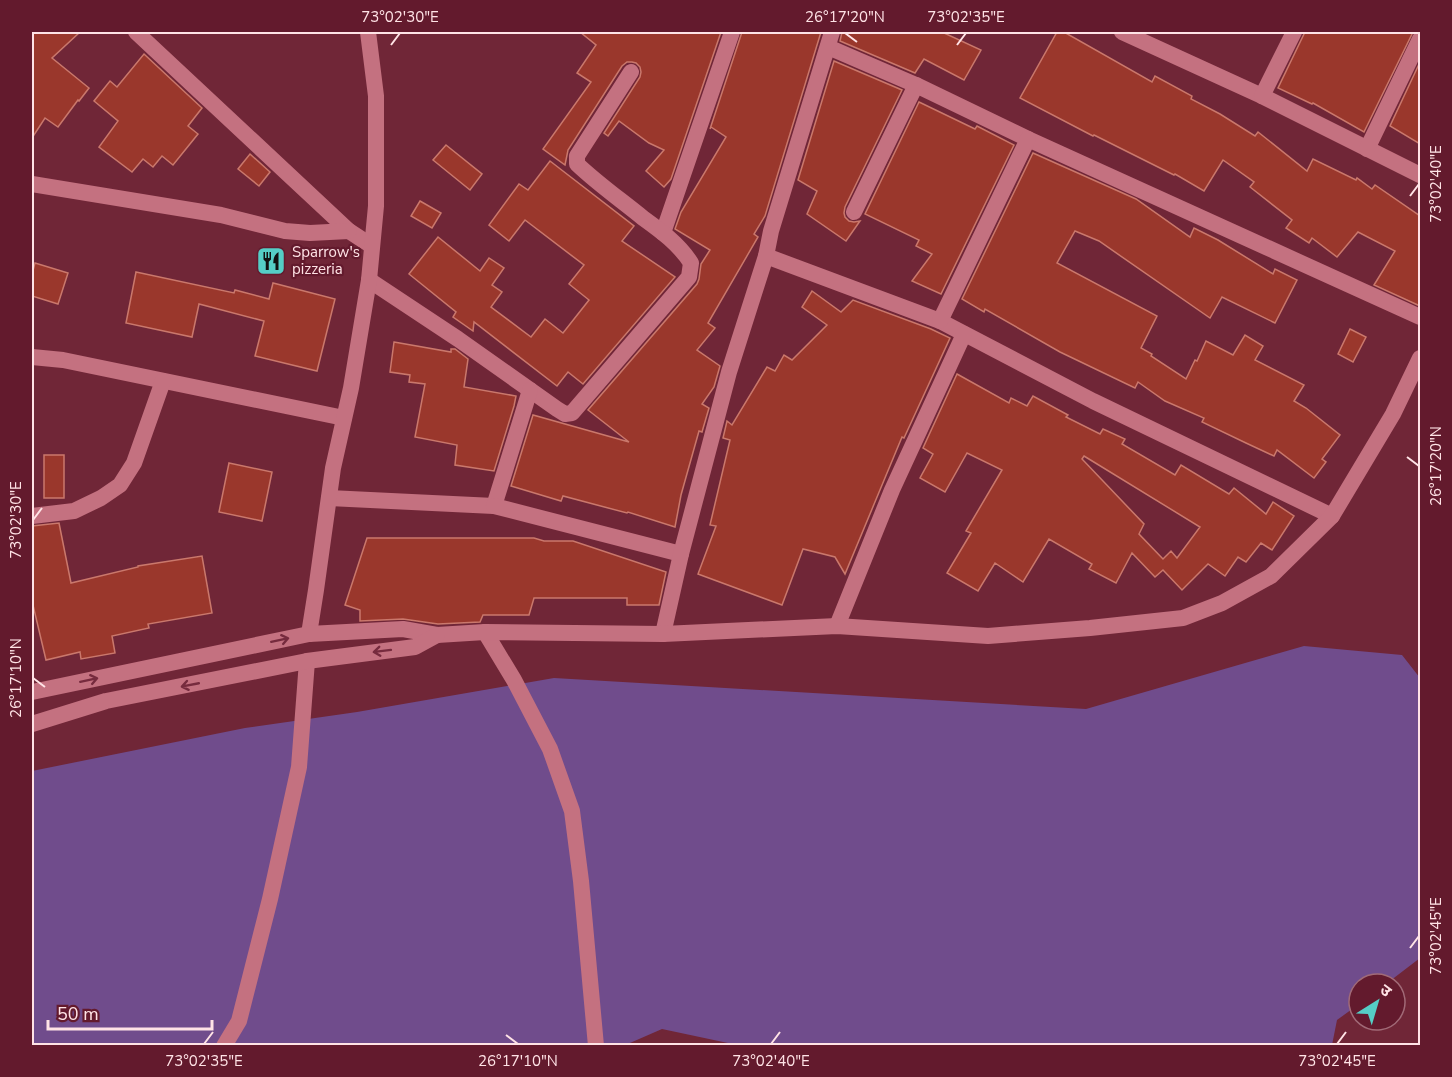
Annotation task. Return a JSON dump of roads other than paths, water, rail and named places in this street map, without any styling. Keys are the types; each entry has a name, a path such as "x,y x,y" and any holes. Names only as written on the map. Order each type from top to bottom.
{"street":[{"path":"136,32 349,231 372,246"},
{"path":"309,634 333,468 351,388 369,280 376,206 376,96 368,32"},
{"path":"663,232 732,32"},
{"path":"1122,32 1152,38 1420,175"},
{"path":"1262,96 1294,32"},
{"path":"663,634 681,554 729,372 830,39 916,85 1028,139 1420,317"},
{"path":"1367,149 1420,39"},
{"path":"369,280 565,414 572,413 689,277 691,263 684,252 663,232 577,164 577,156 631,72"},
{"path":"854,212 916,85"},
{"path":"940,321 1028,139"},
{"path":"32,184 221,215 285,231 310,233 349,231"},
{"path":"766,256 940,321 1093,401 1332,516"},
{"path":"837,626 892,490 964,334"},
{"path":"32,357 63,360 344,418"},
{"path":"32,692 309,634 403,629 437,634 484,632 663,634 837,626 988,636 1183,618 1222,603 1271,576 1332,516 1393,414 1420,358"},
{"path":"32,516 74,511 101,498 120,485 134,463 163,381"},
{"path":"494,506 530,390"},
{"path":"329,498 494,506 681,554"},
{"path":"484,632 514,680 550,749 572,811 581,881 596,1046"},
{"path":"32,724 106,701 307,661 415,647 437,634"},
{"path":"224,1046 239,1022 270,899 299,767 307,661"}],"place":[{"name":"Sparrow's pizzeria","path":"271,261"}]}
